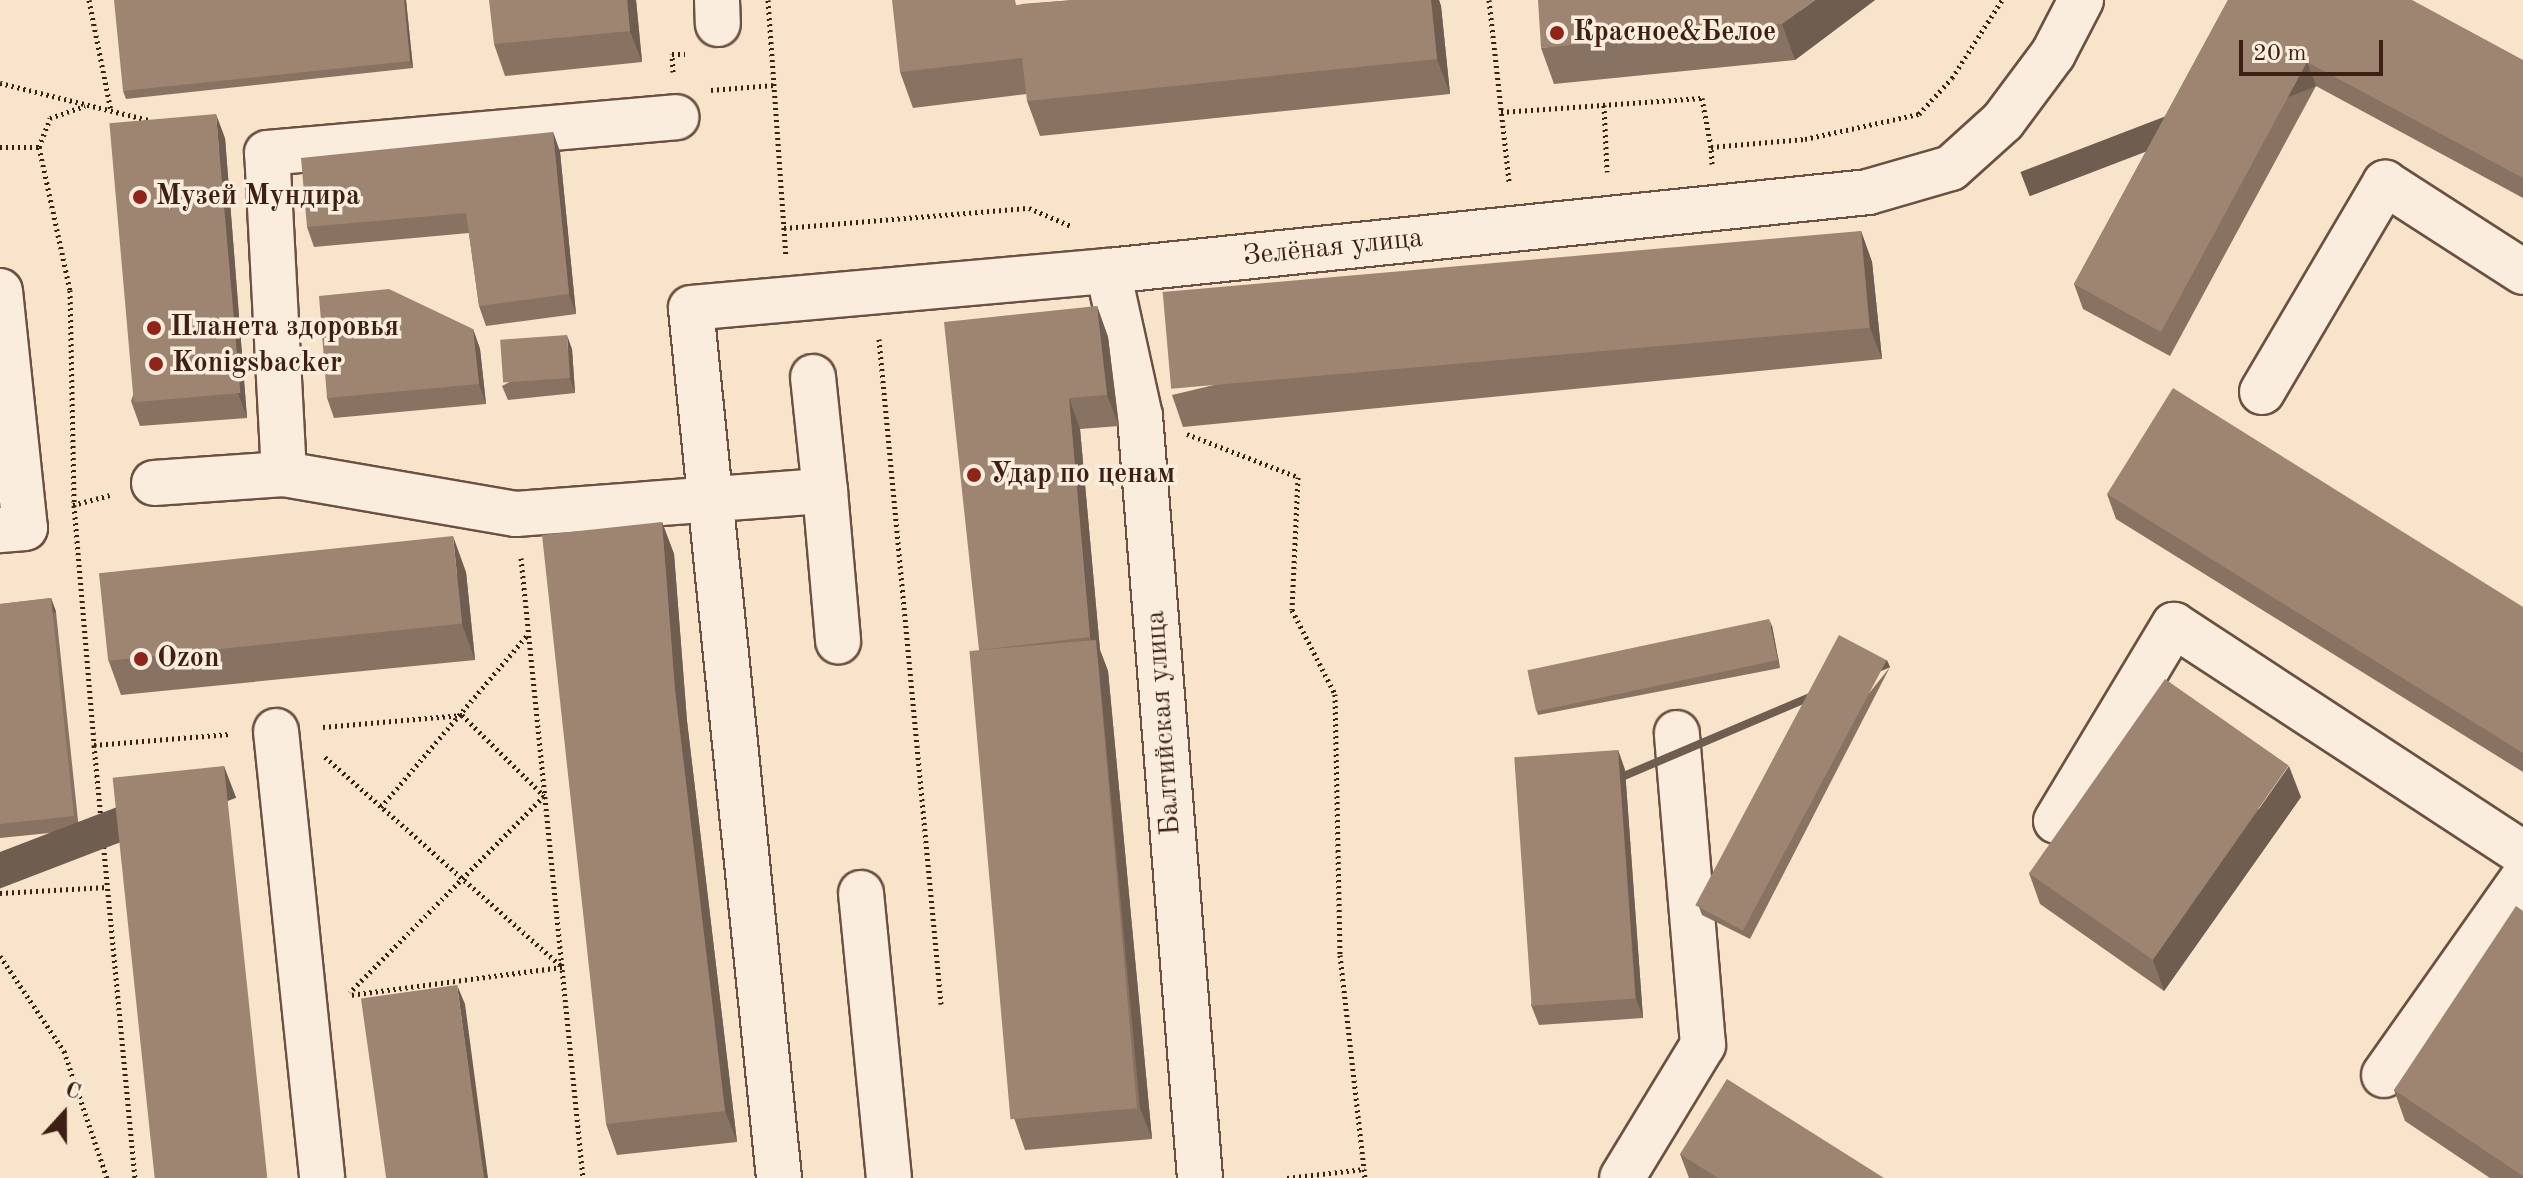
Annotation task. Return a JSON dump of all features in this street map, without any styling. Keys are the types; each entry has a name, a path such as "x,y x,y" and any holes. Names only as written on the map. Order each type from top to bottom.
{"street":[{"name":"Зелёная улица","path":"708,501 691,308 1108,271 1868,192 1951,168 1993,130 2053,54 2081,0"},
{"path":"284,474 267,153 676,117"},
{"path":"2262,392 2385,183 2523,272"},
{"name":"Балтийская улица","path":"1108,271 1140,416 1200,1178"},
{"path":"0,291 13,529"},
{"path":"813,377 838,641"},
{"path":"154,483 284,474 516,514 825,491"},
{"path":"708,501 779,1178"},
{"path":"2056,821 2174,625 2523,853"},
{"path":"276,731 322,1178"},
{"path":"1622,1178 1703,1045 1677,733"},
{"path":"2384,1075 2523,878"},
{"path":"861,893 889,1178"}],"path":[{"path":"89,0 111,111"},
{"path":"768,0 789,300"},
{"path":"1489,0 1511,197"},
{"path":"1919,114 1952,78 2002,0"},
{"path":"1501,112 1702,98 1711,147"},
{"path":"74,505 70,290 39,147 50,118 88,105"},
{"path":"1604,105 1607,175"},
{"path":"0,147 39,147"},
{"path":"784,228 1029,208 1085,232"},
{"path":"878,330 941,1004"},
{"path":"1140,416 1298,477 1292,610 1335,694 1340,955 1365,1178"},
{"path":"13,529 74,505 154,483"},
{"path":"516,514 583,1178"},
{"path":"381,807 529,633"},
{"path":"94,745 135,1178"},
{"path":"316,749 562,967"},
{"path":"0,893 107,887"},
{"path":"0,956 64,1051 107,1178"},
{"path":"346,996 562,967"},
{"path":"1287,1178 1364,1169"}],"building":[{"path":"114,0 404,0 410,61 123,91"},
{"path":"489,0 627,0 630,31 494,44"},
{"path":"892,0 1015,0 1016,5 1074,0 1431,0 1437,59 1027,101 1022,58 900,72"},
{"path":"1538,0 1815,0 1782,24 1541,48"},
{"path":"2228,0 2412,0 2523,60 2523,178 2307,62 2161,332 2074,284"},
{"path":"216,114 240,393 134,402 109,123"},
{"path":"553,132 569,294 479,306 466,213 307,227 301,158"},
{"path":"1861,231 1869,328 1171,389 1163,292"},
{"path":"389,289 473,329 479,384 327,398 319,296"},
{"path":"1097,306 1107,395 1069,398 1090,637 979,650 944,322"},
{"path":"567,335 570,378 503,383 500,340"},
{"path":"2173,388 2523,607 2523,753 2107,494"},
{"path":"662,522 675,690 725,1111 606,1124 542,535"},
{"path":"453,536 462,624 108,661 99,573"},
{"path":"51,598 74,816 0,824 0,604"},
{"path":"1769,619 1778,660 1536,711 1527,670"},
{"path":"1839,635 1887,660 1743,931 1695,905"},
{"path":"1096,640 1137,1108 1010,1119 969,651"},
{"path":"2165,679 2289,766 2153,960 2029,873"},
{"path":"1618,750 1635,998 1532,1006 1514,757"},
{"path":"224,766 267,1178 155,1178 113,778"},
{"path":"2516,906 2523,911 2523,1176 2394,1090"},
{"path":"457,985 484,1178 386,1178 361,998"},
{"path":"1727,1079 1884,1178 1718,1178 1680,1154"}],"place":[{"name":"Красное&Белое","path":"1557,33"},
{"name":"Музей Мундира","path":"140,197"},
{"name":"Планета здоровья","path":"154,328"},
{"name":"Konigsbacker","path":"156,364"},
{"name":"Удар по ценам","path":"974,475"},
{"name":"Ozon","path":"141,659"}]}
